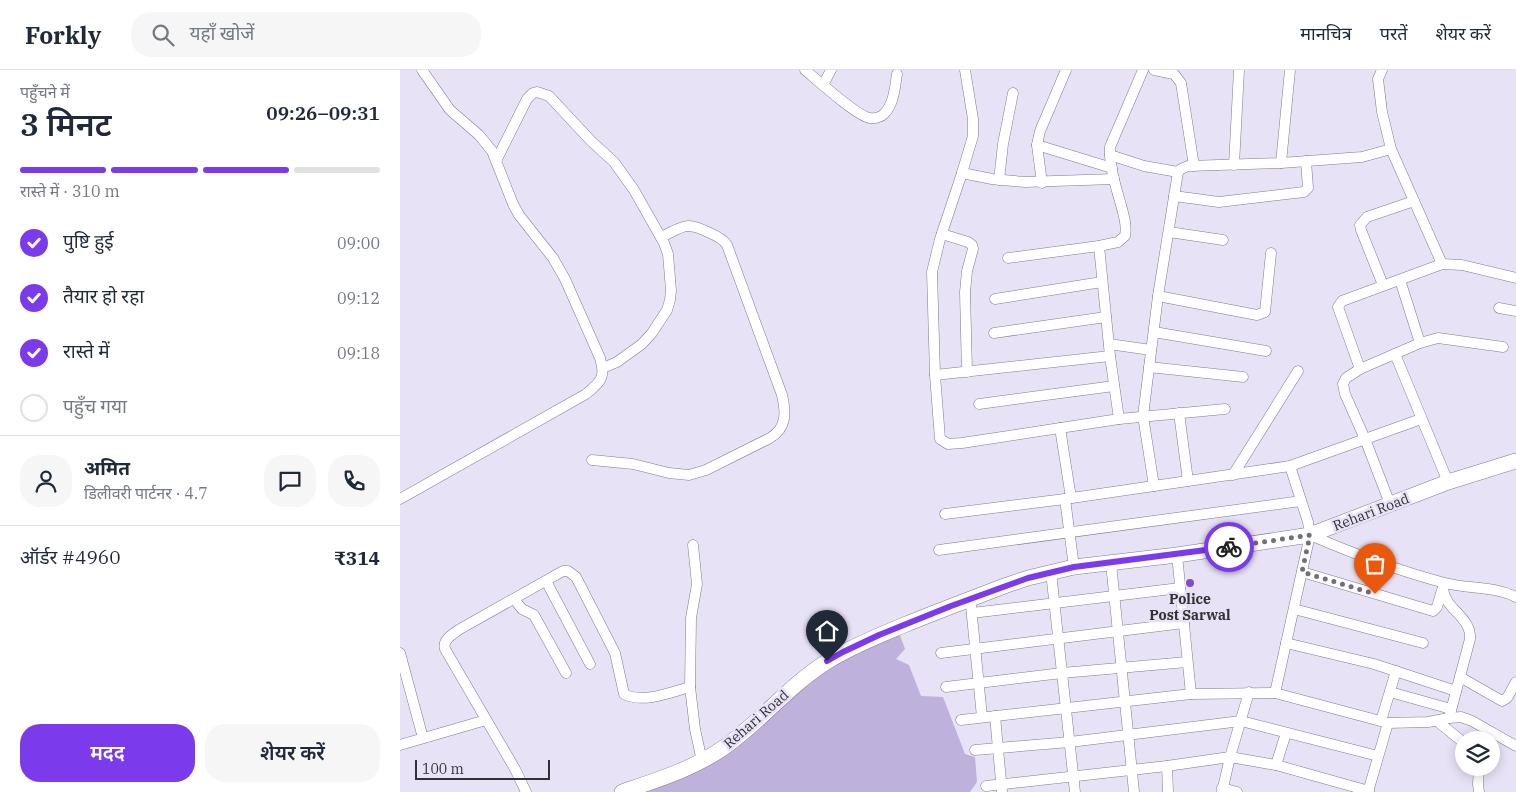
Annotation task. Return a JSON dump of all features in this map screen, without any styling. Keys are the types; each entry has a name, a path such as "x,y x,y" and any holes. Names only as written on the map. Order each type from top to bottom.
{"main road":[{"name":"Rehari Road","path":"622,792 688,768 723,749 756,722 798,683 827,661 843,652 879,635 971,606 1028,578 1074,567 1177,555 1310,535 1448,482 1516,461"}],"street":[{"path":"400,499 586,394 600,382 603,368 565,279 553,258 516,209 492,152 479,135 450,110 422,70"},
{"path":"805,70 863,116 869,118 885,113 891,103 897,74"},
{"path":"823,85 831,70"},
{"path":"964,70 973,119 971,145 933,263 932,272 935,376 940,439 948,444 962,443 1119,419 1224,409"},
{"path":"1042,183 1037,145 1044,118 1066,70"},
{"path":"1008,258 1099,246 1118,242 1125,236 1125,220 1110,155 1112,141 1143,70"},
{"path":"1154,70 1174,74 1181,83 1194,166"},
{"path":"1234,165 1239,70"},
{"path":"1281,164 1290,70"},
{"path":"1382,70 1378,79 1381,104 1391,149 1442,264"},
{"path":"496,161 528,99 533,93 537,92 549,96 591,141 617,165 661,237 668,254 670,271 671,290 667,310 652,333 642,344 617,362 603,368"},
{"path":"999,180 1003,144 1013,93"},
{"path":"1037,145 1112,168"},
{"path":"1154,486 1143,416 1158,296 1178,172 1184,167 1281,164 1362,156 1391,149"},
{"path":"1110,155 1144,166 1178,172"},
{"path":"1174,196 1220,202 1304,192 1308,188 1306,161"},
{"path":"962,173 999,180 1042,183 1114,179"},
{"path":"1383,285 1360,225 1367,217 1414,201"},
{"path":"592,460 633,464 682,475 696,473 706,470 770,438 779,432 784,421 785,413 782,395 727,245 719,237 694,226 686,226 661,237"},
{"path":"1169,232 1223,240"},
{"path":"942,234 968,242 972,245 973,250 967,270 965,292 967,372"},
{"path":"1099,246 1110,356 1119,419"},
{"path":"1158,296 1257,315 1262,314 1265,312 1272,253"},
{"path":"1360,369 1338,307 1347,298 1442,264 1454,264 1516,278"},
{"path":"1400,280 1420,343"},
{"path":"995,299 1102,282"},
{"path":"1499,308 1516,311"},
{"path":"994,333 1106,317"},
{"path":"1154,332 1266,351"},
{"path":"1390,504 1343,389 1346,378 1360,369 1420,343 1438,338 1502,347"},
{"path":"1109,344 1151,350"},
{"path":"1395,354 1448,482"},
{"path":"935,376 1110,356"},
{"path":"1149,367 1243,377"},
{"path":"1233,475 1298,371"},
{"path":"980,404 1114,386"},
{"path":"1179,413 1188,481"},
{"path":"945,514 1290,466 1421,419"},
{"path":"1060,428 1074,567"},
{"path":"1275,693 1310,535 1290,466"},
{"path":"939,550 1301,501"},
{"path":"1310,535 1352,553 1443,586 1496,590 1516,597"},
{"path":"693,545 697,584 691,618 690,687 695,730 702,761"},
{"path":"1177,555 1191,694"},
{"path":"1111,563 1134,792"},
{"path":"526,792 443,645 445,641 460,629 563,571 568,571 576,577 615,653 624,694 634,697 649,697 690,687"},
{"path":"1051,572 1075,792"},
{"path":"1302,572 1433,611 1437,607 1443,586"},
{"path":"546,581 590,664"},
{"path":"960,720 1191,694 1249,692 1275,693 1384,722 1437,721 1450,713 1470,632 1466,622 1445,599 1443,586"},
{"path":"982,717 971,606 1054,603 1180,588"},
{"path":"514,599 522,609 534,615 566,673"},
{"path":"1294,609 1423,643"},
{"path":"942,653 1184,623"},
{"path":"1286,643 1374,664 1456,690"},
{"path":"400,653 423,738"},
{"path":"946,686 1188,662"},
{"path":"986,786 1002,788 1074,776 1230,757 1276,765 1369,791 1396,671"},
{"path":"1460,677 1502,701 1507,698 1516,682"},
{"path":"1237,792 1222,790 1249,692"},
{"path":"1390,692 1466,718 1516,746"},
{"path":"995,716 1002,788"},
{"path":"400,745 486,720"},
{"path":"975,750 1070,742 1241,721 1378,756"},
{"path":"1437,721 1455,736"},
{"path":"1276,765 1286,733"},
{"path":"1167,766 1168,792"},
{"path":"1478,776 1479,792"}],"shaded area":[{"path":"900,635 905,649 896,659 909,665 921,696 943,697 965,754 975,757 977,782 970,792 637,792 670,780 839,660"}],"way so far":[{"path":"1229,547 1310,535 1302,572 1375,594"}],"place":[{"name":"Police Post Sarwal","path":"1190,583"}],"route":[{"path":"827,661 879,635 1028,578 1074,567 1229,547"}]}
